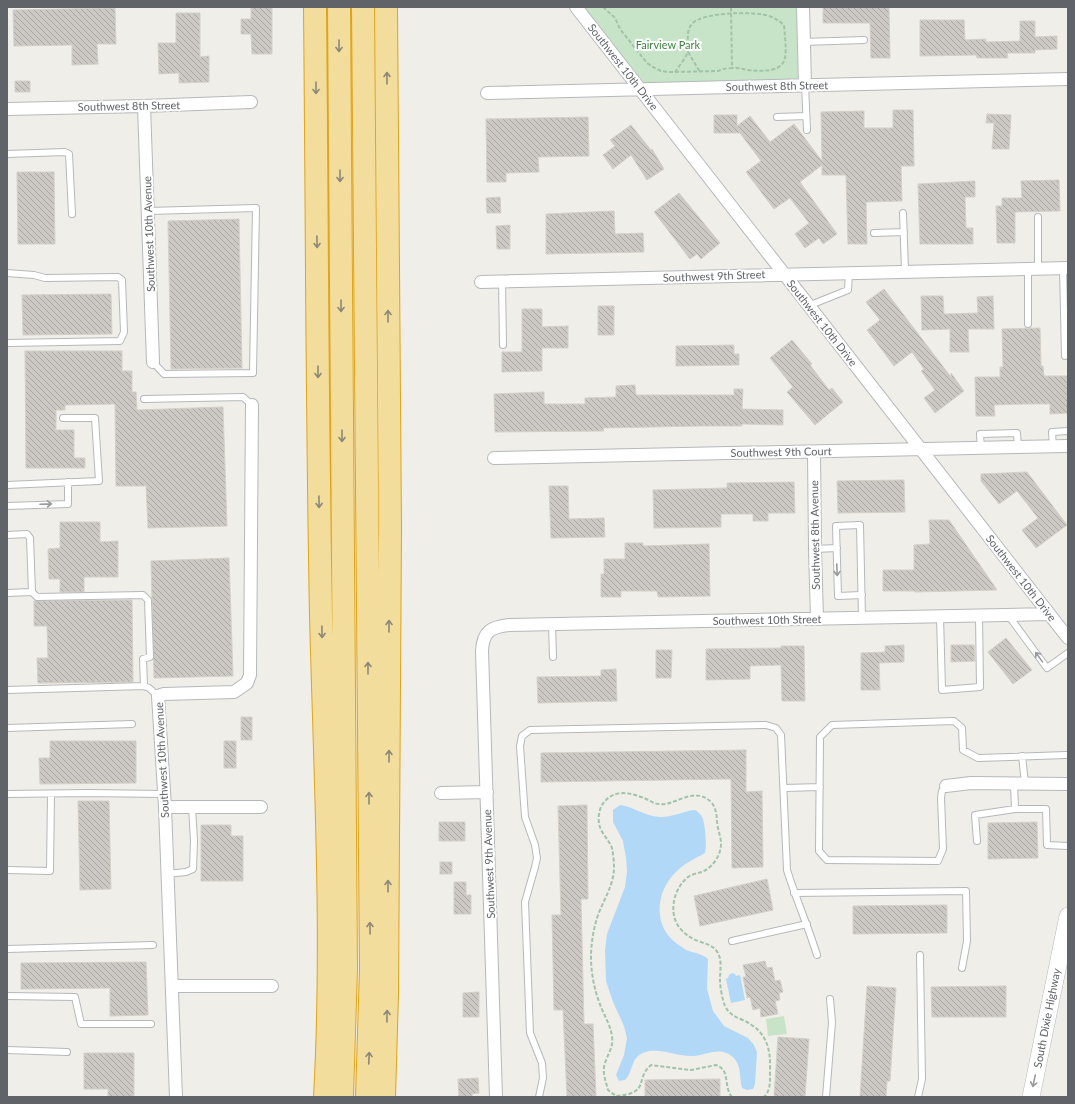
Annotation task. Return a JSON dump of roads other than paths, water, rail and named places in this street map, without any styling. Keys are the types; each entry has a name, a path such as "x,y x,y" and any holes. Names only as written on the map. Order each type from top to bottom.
{"highway":[{"path":"315,7 320,553 329,952 325,1097"},
{"path":"339,7 346,945 346,1008 342,1097"},
{"path":"363,7 371,970 367,1097"},
{"path":"384,1097 388,987 390,536 386,7"},
{"path":"363,40 388,187"}],"main road":[{"name":"South Dixie Highway","path":"1031,1097 1065,940 1068,916"}],"street":[{"name":"Southwest 10th Drive","path":"576,7 1068,638"},
{"path":"802,7 805,85"},
{"name":"Southwest 8th Street","path":"487,93 1068,79"},
{"name":"Southwest 8th Street","path":"7,109 251,102"},
{"name":"Southwest 10th Avenue","path":"144,106 153,362"},
{"name":"Southwest 9th Street","path":"481,282 1065,268"},
{"name":"Southwest 10th Avenue","path":"176,1097 165,808 158,696 164,694 234,692 247,683 250,675 252,405"},
{"name":"Southwest 9th Court","path":"494,458 1068,446"},
{"name":"Southwest 8th Avenue","path":"814,452 817,619"},
{"name":"Southwest 10th Street","path":"486,632 494,628 504,626 552,624 1048,614"},
{"name":"Southwest 9th Avenue","path":"486,632 483,640 482,651 496,1097"},
{"path":"946,786 965,783 1068,784"},
{"path":"442,793 486,792"},
{"path":"165,808 261,808"},
{"path":"172,986 272,986"}],"lane":[{"path":"803,42 864,40"},
{"path":"805,85 807,130"},
{"path":"777,117 806,116"},
{"path":"7,154 66,152 69,154 72,214"},
{"path":"148,211 256,208 253,373 164,374 153,362"},
{"path":"903,213 905,271"},
{"path":"1028,324 1038,217"},
{"path":"874,233 904,232"},
{"path":"1065,268 1065,356 1068,356"},
{"path":"7,272 34,274 45,278 118,277 122,280 124,332 120,340 7,343"},
{"path":"808,306 848,290 849,272"},
{"path":"502,281 503,345"},
{"path":"144,399 242,397 252,405"},
{"path":"7,485 99,481 95,418 63,418"},
{"path":"1053,447 1052,432 1068,432"},
{"path":"7,506 68,504 68,482"},
{"path":"862,596 838,596 836,526 860,525 862,596 862,618"},
{"path":"7,534 28,534 30,538 32,592"},
{"path":"815,549 837,548"},
{"path":"7,593 32,592 37,596 144,595 148,600 150,657 143,659 144,686"},
{"path":"1008,615 1047,668 1068,653"},
{"path":"940,616 942,690 980,687 979,616"},
{"path":"552,624 553,657"},
{"path":"7,690 144,686 149,688 158,696"},
{"path":"946,786 942,791 941,798 943,849 938,861 827,860 819,851 820,737 832,725 954,721 962,728 962,750 978,758 1066,755"},
{"path":"7,728 132,724"},
{"path":"540,1097 543,1078 542,1064 530,1032 525,902 536,867 537,858 535,845 525,816 520,746 522,736 530,730 766,725 776,728 781,736 787,870 817,955"},
{"path":"1015,810 1022,756"},
{"path":"784,788 820,787"},
{"path":"7,794 164,794"},
{"path":"7,870 50,871 51,794"},
{"path":"167,874 186,872 193,869 194,841 192,808"},
{"path":"977,841 975,815 1015,810 1046,809 1047,845 1068,846"},
{"path":"794,893 966,891 967,941 962,968"},
{"path":"732,941 806,924"},
{"path":"7,949 153,945"},
{"path":"918,1097 922,1079 920,955"},
{"path":"7,996 75,997 81,1024 151,1024"},
{"path":"826,1097 832,1022 830,998"},
{"path":"7,1050 67,1052"}],"water":[{"path":"620,805 659,817 695,810 702,816 706,845 705,853 683,866 670,879 661,897 660,917 668,936 676,943 686,950 708,959 707,989 713,1011 724,1026 748,1038 754,1045 757,1052 755,1084 753,1089 747,1090 742,1088 740,1072 736,1060 728,1054 718,1051 696,1056 685,1056 650,1051 636,1058 625,1080 619,1081 616,1075 624,1055 627,1038 624,1026 613,1002 606,981 605,950 607,934 625,887 627,871 623,841 613,822 613,810"},
{"path":"732,973 736,976 740,975 745,1000 731,1003 726,979"}],"park label":[{"name":"Fairview Park","path":"668,45"}]}
